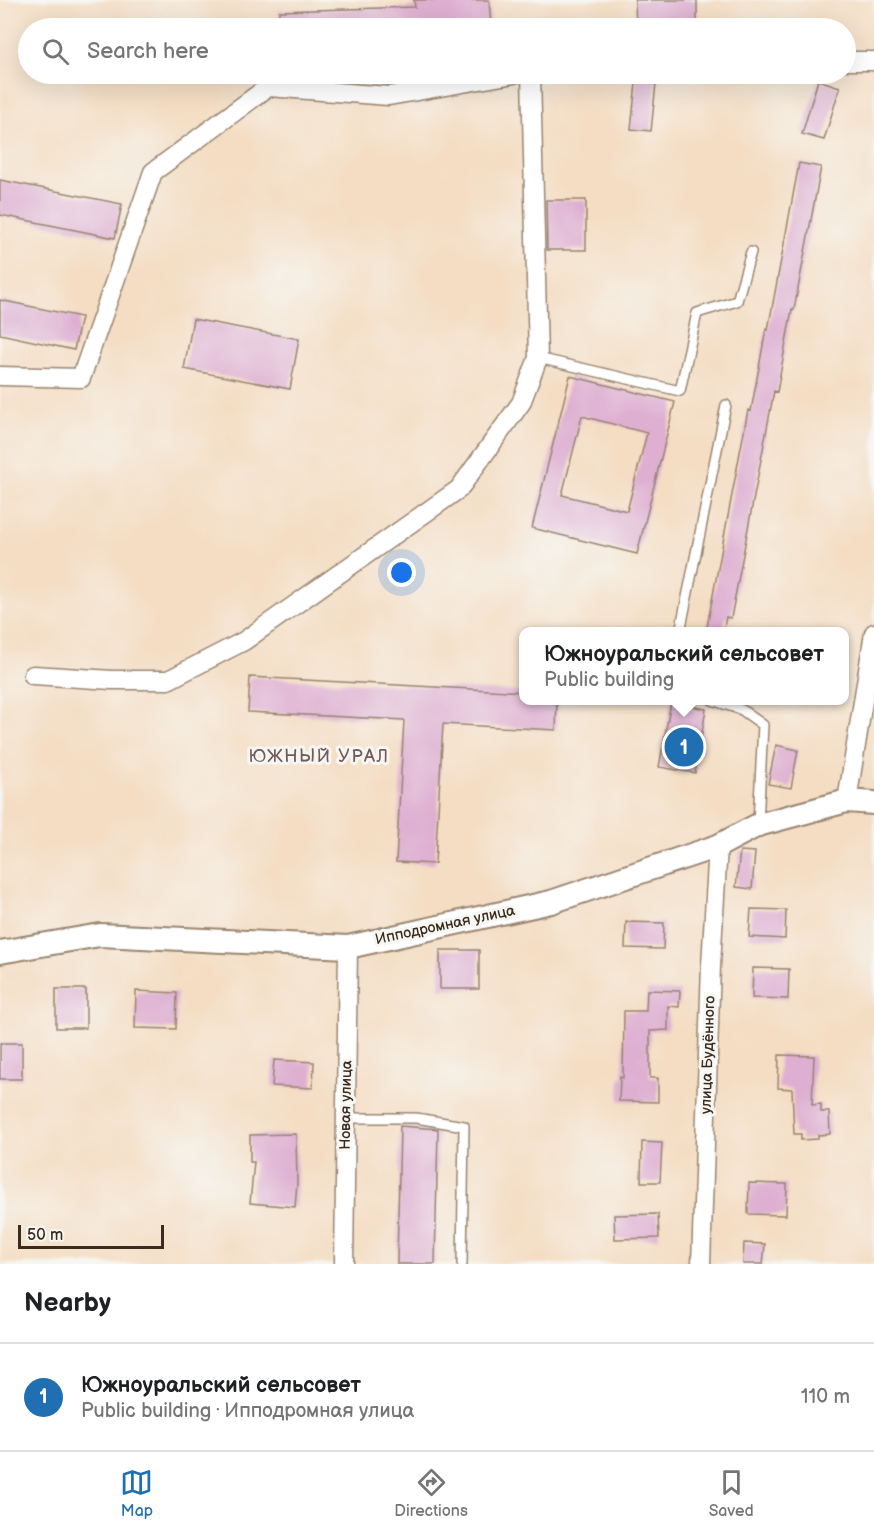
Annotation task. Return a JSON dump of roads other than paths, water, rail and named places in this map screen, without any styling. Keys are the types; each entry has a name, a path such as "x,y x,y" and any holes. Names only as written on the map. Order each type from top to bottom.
{"street":[{"path":"856,61 874,61"},
{"path":"0,376 81,378 153,172 268,87 389,96 457,84"},
{"path":"33,675 112,680 168,680 244,641 459,489 521,403 538,358 531,84"},
{"path":"847,801 874,633"},
{"name":"Ипподромная улица","path":"0,952 100,935 348,947 551,902 718,846 758,825 847,801 874,803"},
{"name":"улица Будённого","path":"701,1264 711,965 718,846"},
{"name":"Новая улица","path":"344,1264 348,947"}],"lane":[{"path":"538,358 680,391 697,313 737,301 751,252"},
{"path":"681,627 726,405"},
{"path":"727,705 742,710 763,725 758,825"},
{"path":"346,1118 416,1118 464,1126 462,1264"}],"place":[{"name":"Южноуральский сельсовет","path":"684,747"}],"district":[{"name":"ЮЖНЫЙ УРАЛ","path":"319,756"}]}
